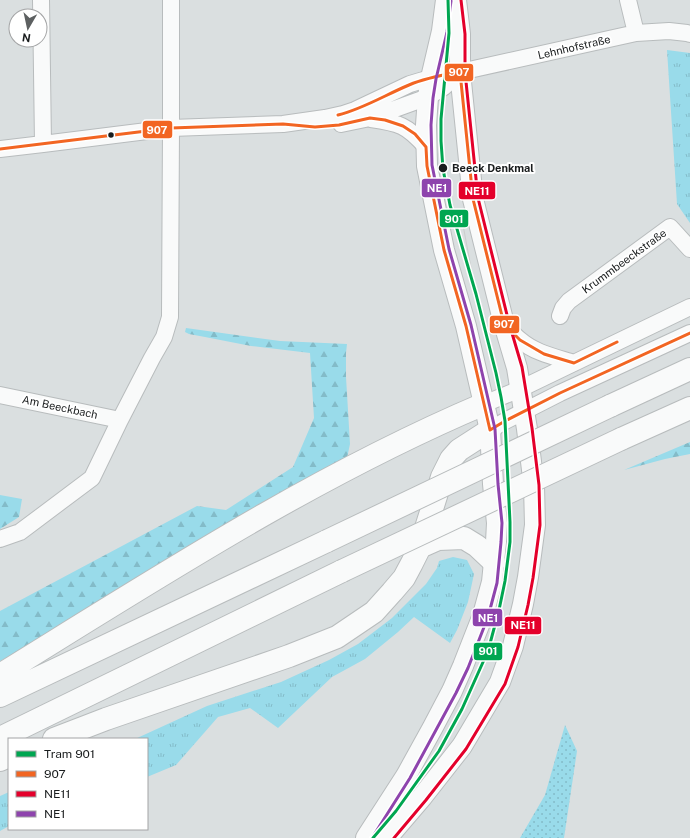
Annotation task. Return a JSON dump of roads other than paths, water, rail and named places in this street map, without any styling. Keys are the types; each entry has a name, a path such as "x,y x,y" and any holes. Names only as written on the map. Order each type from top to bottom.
{"highway":[{"path":"0,696 690,369"},
{"path":"0,675 236,530 362,461 450,418 484,404"},
{"path":"0,738 342,571 690,408"},
{"path":"57,738 106,719 289,656 337,637 374,612 404,578 420,547 442,477 452,459 459,450 490,430"},
{"path":"420,547 438,539 464,538 477,546 494,562"}],"main road":[{"path":"366,838 406,776 452,691 483,615 492,582 494,562 497,523 490,430 466,326 444,250 427,166 426,125 430,87 442,31 446,0"},
{"path":"387,838 422,797 462,746 500,682 514,646 524,604 534,525 534,486 515,360 504,324 473,199 460,72 460,34 456,0"}],"street":[{"path":"41,0 43,144"},
{"path":"0,540 20,532 92,478 120,420 164,338 170,317 170,0"},
{"path":"628,0 636,33"},
{"name":"Lehnhofstraße","path":"430,87 445,74 636,33 669,31 690,34"},
{"path":"283,124 343,114 355,110 410,84 430,87"},
{"path":"0,149 171,128 283,124 315,127 338,125 370,118 430,87"},
{"path":"370,118 385,120 403,126 415,134 426,147"},
{"name":"Krummbeeckstraße","path":"560,316 563,308 569,301 670,227 690,249"},
{"path":"484,404 520,389 690,308"},
{"path":"504,324 520,340 544,354 574,363"},
{"path":"490,430 560,393 690,333"},
{"name":"Am Beeckbach","path":"0,395 120,420"}],"tram line":[{"name":"901","path":"373,838 396,811 439,751 462,709 488,651 505,581 510,542 505,421 501,397 476,294 450,205 443,169 441,119 449,33 448,0"},
{"path":"463,225 476,294"}],"place":[{"name":"Beeck Denkmal","path":"443,168"}]}
